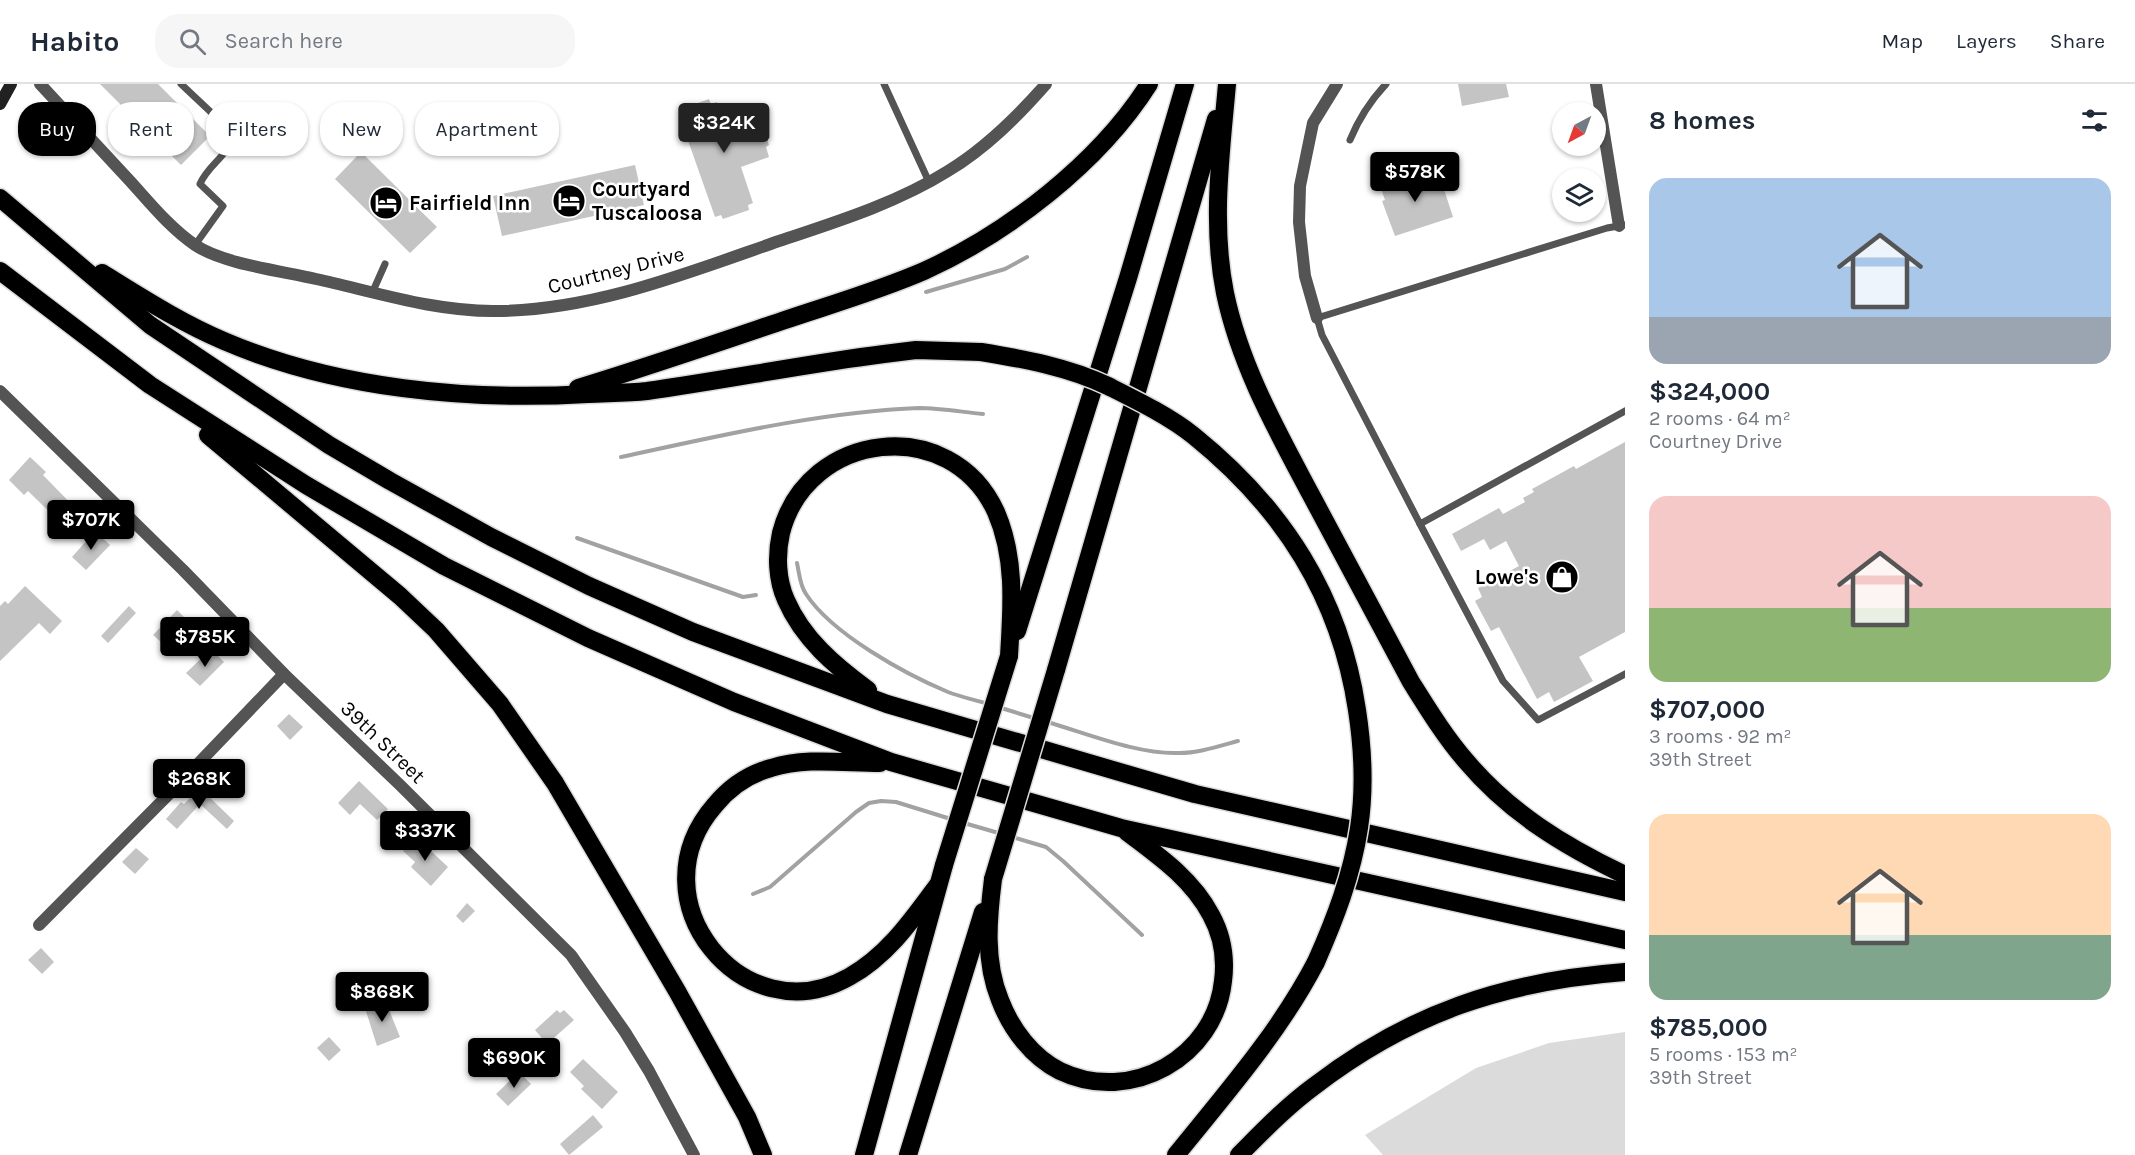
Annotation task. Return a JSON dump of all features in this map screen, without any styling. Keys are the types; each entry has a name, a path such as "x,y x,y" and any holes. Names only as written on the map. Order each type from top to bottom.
{"highway":[{"path":"547,397 651,366 878,288 923,271 967,250 1037,203 1075,170 1115,128 1149,84"},
{"path":"864,1155 937,886 1128,278 1185,84"},
{"path":"908,1155 1056,670 1227,84"},
{"path":"1227,84 1217,196 1218,244 1225,292 1237,338 1275,427 1411,682 1436,723 1466,761 1500,796 1537,826 1578,852 1625,875"},
{"path":"0,198 150,324 268,406 390,481 491,537 588,586 693,632 887,704 1195,794 1625,891"},
{"path":"41,234 181,320 225,341 270,358 319,372 417,390 466,395 547,397 645,391 906,351 948,350 981,352 1045,364 1076,374 1107,386 1193,435 1262,501 1282,526 1317,580 1330,607 1349,663 1361,735 1363,765 1362,801 1354,853 1342,898 1316,962 1285,1016 1265,1044 1176,1155"},
{"path":"0,271 150,385 399,596 435,630 500,704 555,783 677,991 747,1117 763,1155"},
{"path":"150,385 306,485 444,566 598,642 734,702 891,762 1121,828 1625,940"},
{"path":"887,704 845,673 807,635 786,599 779,577 779,540 790,507 802,489 818,474 835,461 855,452 890,445 938,455 966,472 987,497 1001,526 1011,573 1009,656"},
{"path":"891,762 814,761 792,764 771,768 736,784 707,814 690,848 686,880 691,913 697,927 716,954 741,975 771,987 803,991 834,984 863,969 903,932 937,886"},
{"path":"993,879 987,924 992,969 998,998 1023,1041 1047,1062 1075,1077 1121,1082 1153,1074 1180,1059 1194,1047 1212,1021 1222,992 1224,960 1217,928 1210,913 1192,887 1166,863 1121,828"},
{"path":"1239,1155 1275,1119 1311,1088 1350,1059 1392,1035 1437,1014 1493,994 1576,976 1625,972"}],"main road":[{"path":"0,104 11,84"}],"street":[{"name":"Courtney Drive","path":"40,84 159,213 195,245 241,262 445,307 493,311 542,309 636,290 819,227 908,193 950,170 989,142 1024,109 1046,84"},
{"path":"1596,84 1622,226"},
{"path":"1317,318 1305,276 1299,222 1300,186 1313,123 1333,86"},
{"name":"39th Street","path":"0,391 571,955 626,1032 650,1071 694,1155"},
{"path":"39,925 170,794 284,674"}],"lane":[{"path":"181,84 232,133 231,146 204,175 200,184 223,206 195,245"},
{"path":"884,84 929,182"},
{"path":"1350,140 1371,99 1386,84"},
{"path":"1622,226 1497,261 1317,318 1322,335 1503,681 1538,720 1625,674"},
{"path":"373,291 385,264"},
{"path":"1420,524 1625,411"}],"shaded area":[{"path":"1625,1032 1625,1155 1383,1155 1365,1135 1476,1068 1549,1043"}],"building":[{"path":"100,84 158,84 176,102 118,102"},
{"path":"1458,84 1506,84 1509,97 1462,106"},
{"path":"709,99 711,104 717,102 724,121 751,112 755,123 760,121 762,126 765,125 770,138 767,139 769,145 766,147 769,157 741,167 753,203 748,205 749,210 723,219 721,215 715,217 679,115 686,113 684,108"},
{"path":"194,120 206,132 206,140 194,152"},
{"path":"172,156 190,156 181,165"},
{"name":"Fairfield Inn","path":"357,156 365,156 437,227 410,253 335,179"},
{"name":"Courtyard Tuscaloosa","path":"635,165 644,205 502,236 493,196"},
{"path":"1439,174 1453,217 1395,236 1382,201 1385,200 1380,186 1411,175 1413,182"},
{"name":"Lowe's","path":"1625,442 1625,632 1579,657 1593,681 1554,702 1549,692 1537,699 1499,627 1491,631 1475,601 1482,597 1478,588 1519,566 1506,541 1490,550 1484,539 1461,551 1452,534 1499,508 1503,514 1525,502 1523,498 1534,492 1532,489 1574,466 1576,469"},
{"path":"30,457 46,472 43,475 83,516 69,531 28,491 24,495 9,480"},
{"path":"95,531 110,545 86,570 72,557"},
{"path":"25,586 62,621 50,634 39,623 0,661 0,606 5,601 8,604"},
{"path":"129,606 136,613 108,643 101,636"},
{"path":"177,610 184,617 161,642 153,635"},
{"path":"211,649 224,662 200,686 186,673"},
{"path":"289,714 303,727 290,740 277,726"},
{"path":"359,781 388,809 377,820 360,804 350,815 338,803"},
{"path":"200,788 234,821 227,829 200,804 177,829 166,819 181,802 184,804"},
{"path":"416,837 448,867 431,886 411,867 415,862 403,851"},
{"path":"136,848 149,859 135,874 122,862"},
{"path":"467,903 475,911 463,923 456,916"},
{"path":"41,948 54,962 42,974 28,960"},
{"path":"385,1000 400,1037 377,1046 365,1008"},
{"path":"557,1010 560,1013 564,1010 574,1020 547,1044 535,1030"},
{"path":"329,1037 341,1050 329,1061 317,1048"},
{"path":"583,1059 618,1092 602,1109 581,1089 584,1086 570,1072"},
{"path":"519,1072 531,1084 508,1106 496,1094"},
{"path":"593,1115 603,1127 569,1155 560,1144"}],"waterway":[{"path":"926,292 1005,269 1027,257"},
{"path":"621,457 769,426 844,414 919,408 983,414"},
{"path":"577,538 743,597 756,595"},
{"path":"797,563 806,594 833,624 851,638 911,675 953,694 988,704"},
{"path":"998,707 1037,719"},
{"path":"1047,722 1130,747 1163,753 1194,752 1238,741"},
{"path":"753,894 770,887 869,803 896,802 954,820"},
{"path":"964,823 1002,834"},
{"path":"1012,837 1046,847 1142,935"}],"place":[{"name":"Courtyard Tuscaloosa","path":"569,201"},
{"name":"Fairfield Inn","path":"386,203"},
{"name":"Lowe's","path":"1562,577"}]}
